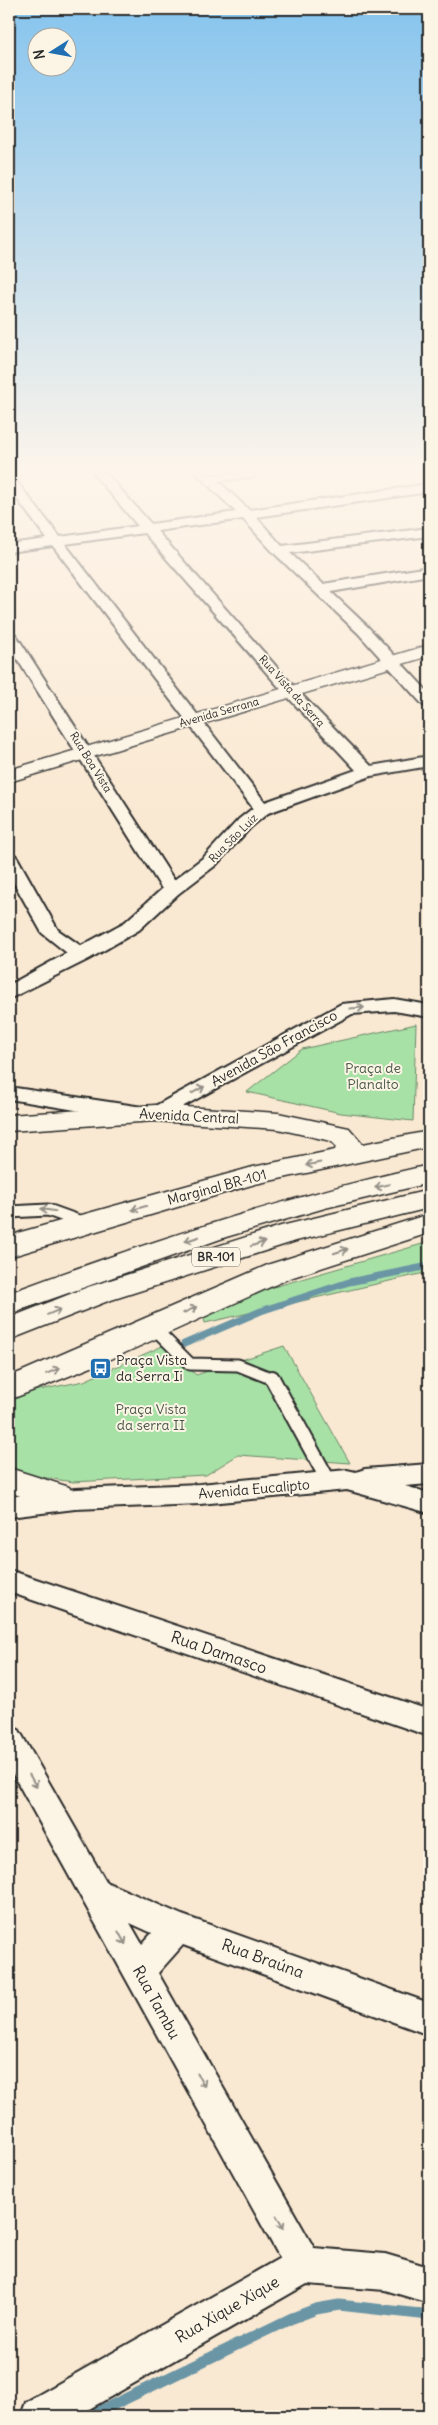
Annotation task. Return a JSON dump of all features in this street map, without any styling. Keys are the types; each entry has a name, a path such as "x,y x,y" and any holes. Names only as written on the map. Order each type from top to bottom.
{"street":[{"path":"90,586 262,809"},
{"name":"Rua Vista da Serra","path":"198,586 291,692 367,772"},
{"path":"318,586 392,661 429,702"},
{"path":"321,589 338,586"},
{"name":"Rua Boa Vista","path":"9,635 172,890"},
{"name":"Avenida Serrana","path":"9,776 429,650"},
{"name":"Rua São Luiz","path":"13,988 82,955 132,926 172,890 210,861 245,823 262,809 367,772 429,761"},
{"path":"9,859 51,933 82,955"},
{"name":"Avenida São Francisco","path":"145,1113 348,1008 394,1005 429,1011"},
{"path":"9,1093 145,1113"},
{"path":"20,1122 43,1116 47,1108 46,1101 42,1098"},
{"name":"Avenida Central","path":"20,1122 145,1113 278,1121 319,1128 340,1134 350,1145 345,1157"},
{"name":"Marginal BR-101","path":"9,1247 253,1176 429,1139"},
{"name":"BR-101","path":"9,1304 107,1267 274,1212 429,1174"},
{"name":"BR-101","path":"9,1330 98,1294 291,1233 429,1199"},
{"path":"9,1390 280,1271 429,1224"},
{"path":"338,1481 429,1474"},
{"path":"9,1480 67,1498"},
{"name":"Avenida Eucalipto","path":"9,1507 67,1498 200,1494 338,1481 429,1503"},
{"name":"Avenida Eucalipto","path":"9,1489 67,1498"},
{"name":"Rua Damasco","path":"9,1581 429,1723"},
{"name":"Rua Tambu","path":"9,1739 98,1894 304,2265"},
{"name":"Rua Braúna","path":"98,1894 177,1928 429,2019"},
{"path":"140,1970 177,1928"},
{"path":"304,2265 385,2272 429,2285"},
{"name":"Rua Xique Xique","path":"40,2416 304,2265"}],"lane":[{"path":"9,1212 34,1208 54,1210 86,1224"},
{"path":"153,1327 190,1364 238,1365 272,1378 338,1481"}],"green space":[{"name":"Praça de Planalto","path":"416,1024 413,1121 341,1113 247,1092 302,1049"},
{"path":"429,1242 429,1272 205,1323 201,1308"},
{"name":"Praça Vista da serra II","path":"167,1344 196,1375 284,1346 350,1463 238,1455 206,1475 73,1482 21,1474 9,1464 9,1402 24,1393 84,1381"}],"waterway":[{"path":"184,1344 261,1311 349,1282 429,1266"},
{"path":"90,2416 290,2319 316,2309 339,2305 429,2315"}],"place":[{"name":"Praça Vista da Serra Ii","path":"100,1368"}]}
